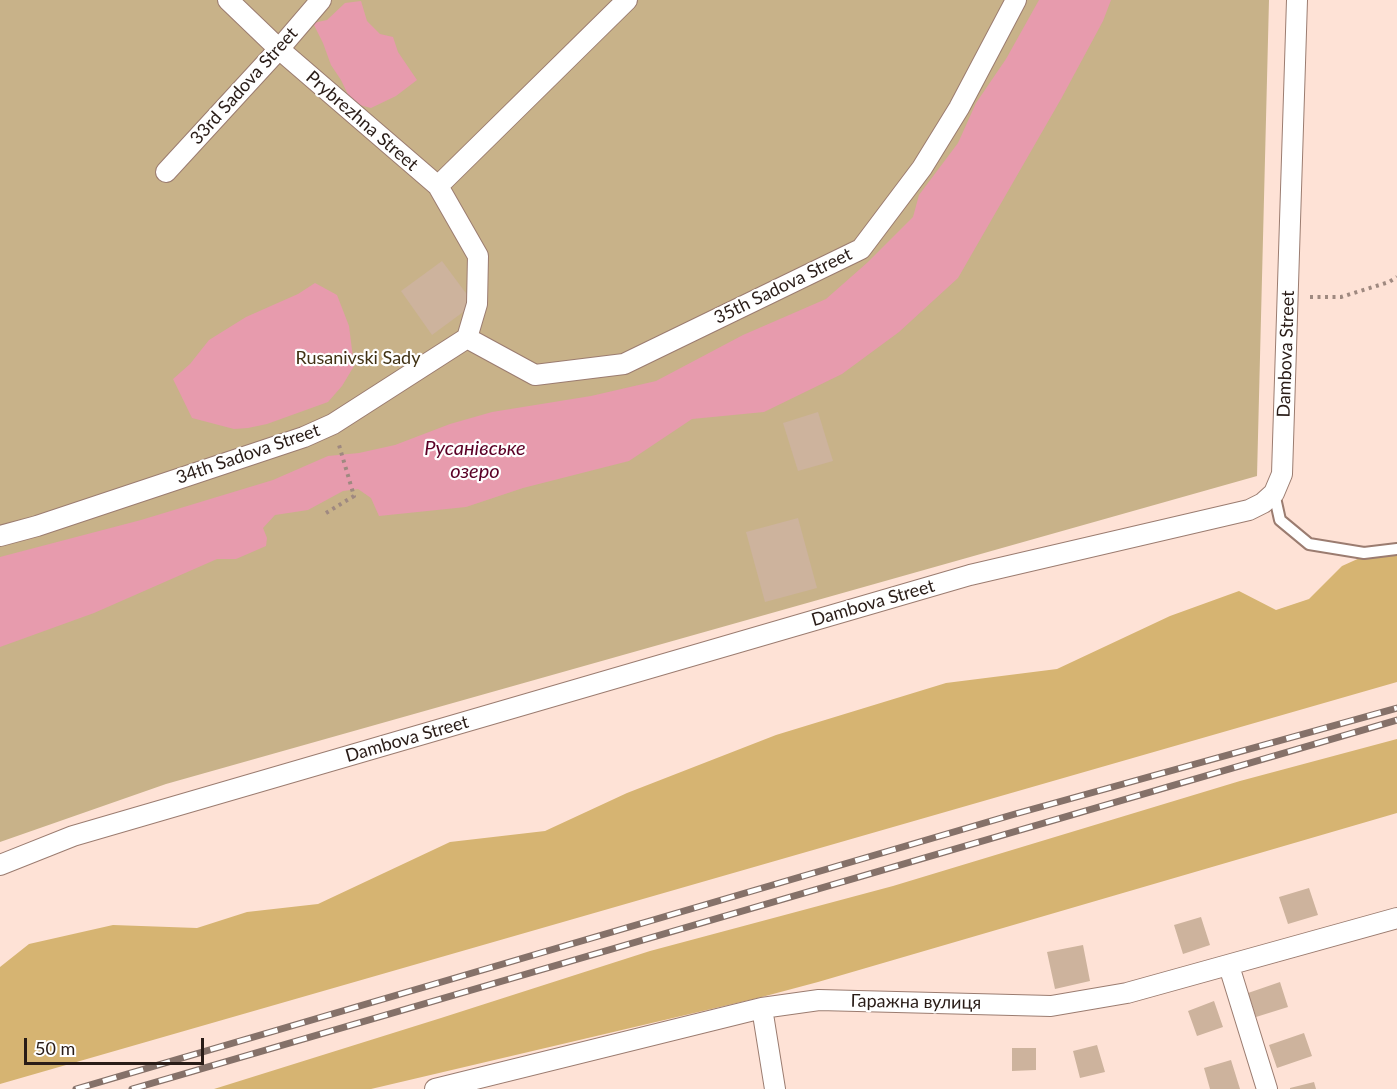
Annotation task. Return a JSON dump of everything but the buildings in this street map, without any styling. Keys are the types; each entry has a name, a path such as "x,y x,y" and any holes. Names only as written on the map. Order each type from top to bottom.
{"street":[{"name":"Prybrezhna Street","path":"228,0 279,49 438,186 478,256 477,304 467,338"},
{"name":"33rd Sadova Street","path":"166,172 321,0"},
{"path":"438,186 627,0"},
{"name":"35th Sadova Street","path":"467,338 535,375 624,364 861,249 922,168 959,108 1016,0"},
{"name":"Dambova Street","path":"0,865 73,836 970,575 1249,510 1263,503 1274,493 1282,474 1297,0"},
{"name":"34th Sadova Street","path":"0,536 37,526 304,437 333,424 467,338"},
{"name":"Гаражна вулиця","path":"435,1089 762,1008 819,1000 1051,1006 1127,993 1397,918"},
{"path":"1229,966 1267,1089"},
{"path":"762,1008 775,1089"}],"lane":[{"path":"1274,493 1280,520 1309,544 1364,553 1397,549"}],"path":[{"path":"1288,297 1341,297 1389,282 1397,277"},
{"path":"326,513 354,496 340,449"}],"green space":[{"name":"Rusanivski Sady","path":"0,0 1269,0 1257,476 166,784 0,842"}],"shaded area":[{"path":"1397,549 1397,682 0,1084 0,967 29,944 113,925 197,928 247,912 318,904 450,842 545,831 627,793 776,735 946,683 1057,669 1170,616 1239,591 1276,610 1309,599 1342,566 1373,552"},
{"path":"1397,739 1397,813 818,982 371,1089 214,1089 650,951 893,886 1240,781"}],"water":[{"name":"Русанівське озеро","path":"1039,0 1111,0 1103,21 1061,99 958,278 899,332 842,374 764,412 692,419 629,461 523,488 466,507 379,516 371,498 358,489 343,491 308,510 275,515 263,528 267,538 266,546 236,559 217,559 94,613 0,647 0,557 141,520 273,480 328,456 359,453 395,445 450,424 492,412 591,396 656,381 743,335 826,299 868,262 913,217 919,195 958,143 976,103 1006,59"},
{"path":"361,1 367,21 380,34 393,37 398,52 417,80 396,96 371,108 352,103 331,65 313,23 327,20 345,3"},
{"path":"315,283 337,295 349,326 354,366 342,386 328,402 267,424 248,428 234,429 192,418 173,379 190,364 209,340 246,317 298,294"}],"railway":[{"path":"76,1089 1015,814 1397,708"},
{"path":"132,1089 1397,720"}]}
